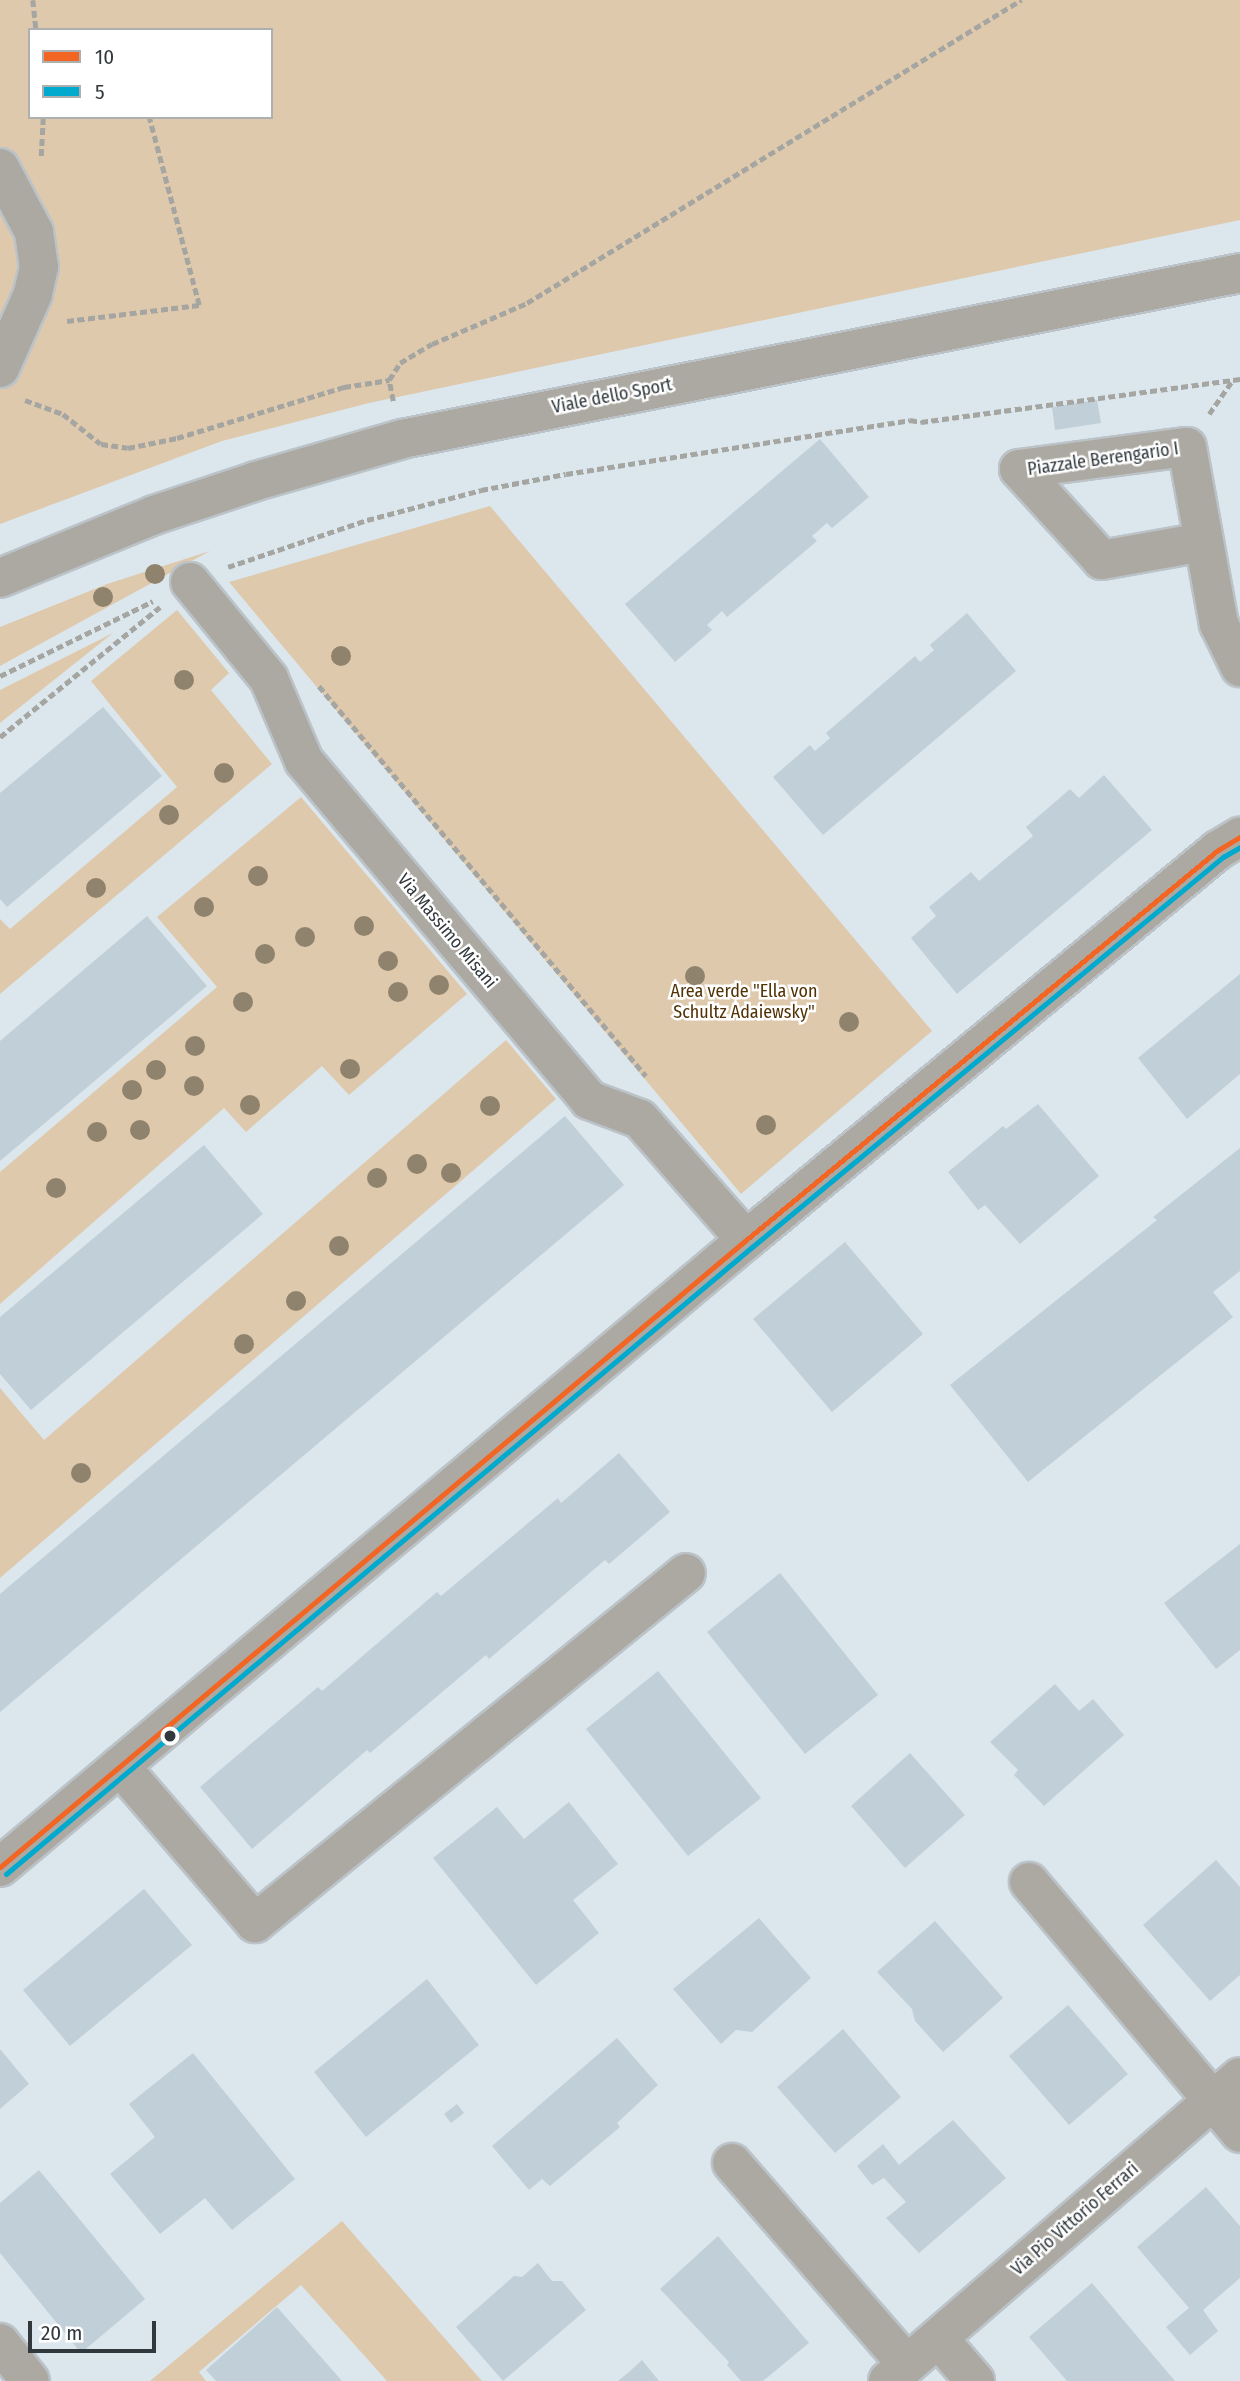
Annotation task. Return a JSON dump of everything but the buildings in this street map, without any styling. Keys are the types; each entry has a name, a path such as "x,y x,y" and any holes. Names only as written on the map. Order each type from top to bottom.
{"street":[{"path":"0,168 28,216 37,244 39,267 33,294 0,368"},
{"name":"Viale dello Sport","path":"0,578 61,550 154,515 256,481 402,439 1240,273"},
{"name":"Piazzale Berengario I","path":"1203,542 1102,559 1019,469 1187,447 1219,624 1240,667"},
{"name":"Via Massimo Misani","path":"190,582 269,678 304,761 589,1100 640,1119 746,1240"},
{"path":"0,1867 746,1240 1218,850 1240,837"},
{"path":"120,1766 255,1923 686,1573"},
{"path":"1029,1882 1226,2088 1240,2133"},
{"name":"Via Pio Vittorio Ferrari","path":"732,2162 898,2373 1226,2088"},
{"path":"938,2338 975,2381"},
{"path":"0,2343 30,2381"}],"path":[{"path":"33,0 36,28"},
{"path":"402,439 389,380 400,363 432,344 527,303 1021,0"},
{"path":"21,324 199,305 150,119"},
{"path":"0,676 190,582 267,552 367,520 540,479 910,421 921,422 1240,379"},
{"path":"21,400 31,400 64,414 101,444 128,448 177,438 344,387 389,380"},
{"path":"0,737 190,582"},
{"path":"312,677 653,1085"}],"green space":[{"path":"0,0 1240,0 1240,220 369,403 222,441 0,524"},
{"name":"Area verde \"Ella von Schultz Adaiewsky\"","path":"490,506 932,1031 741,1194 229,582"},
{"path":"210,551 0,666 0,627 107,584"},
{"path":"177,610 229,673 211,690 272,764 0,994 0,919 10,929 177,787 91,681"},
{"path":"113,633 0,723 0,690"},
{"path":"301,797 467,994 349,1095 322,1066 246,1132 224,1108 0,1304 0,1172 217,987 157,917"},
{"path":"506,1040 556,1099 0,1578 0,1388 44,1440"},
{"path":"342,2221 482,2381 387,2381 301,2285 199,2372 206,2381 150,2381"}],"transit line":[{"name":"10","path":"0,1867 746,1240 1218,850 1240,837"},
{"name":"5","path":"6,1874 752,1247 1223,857 1240,847"}]}
